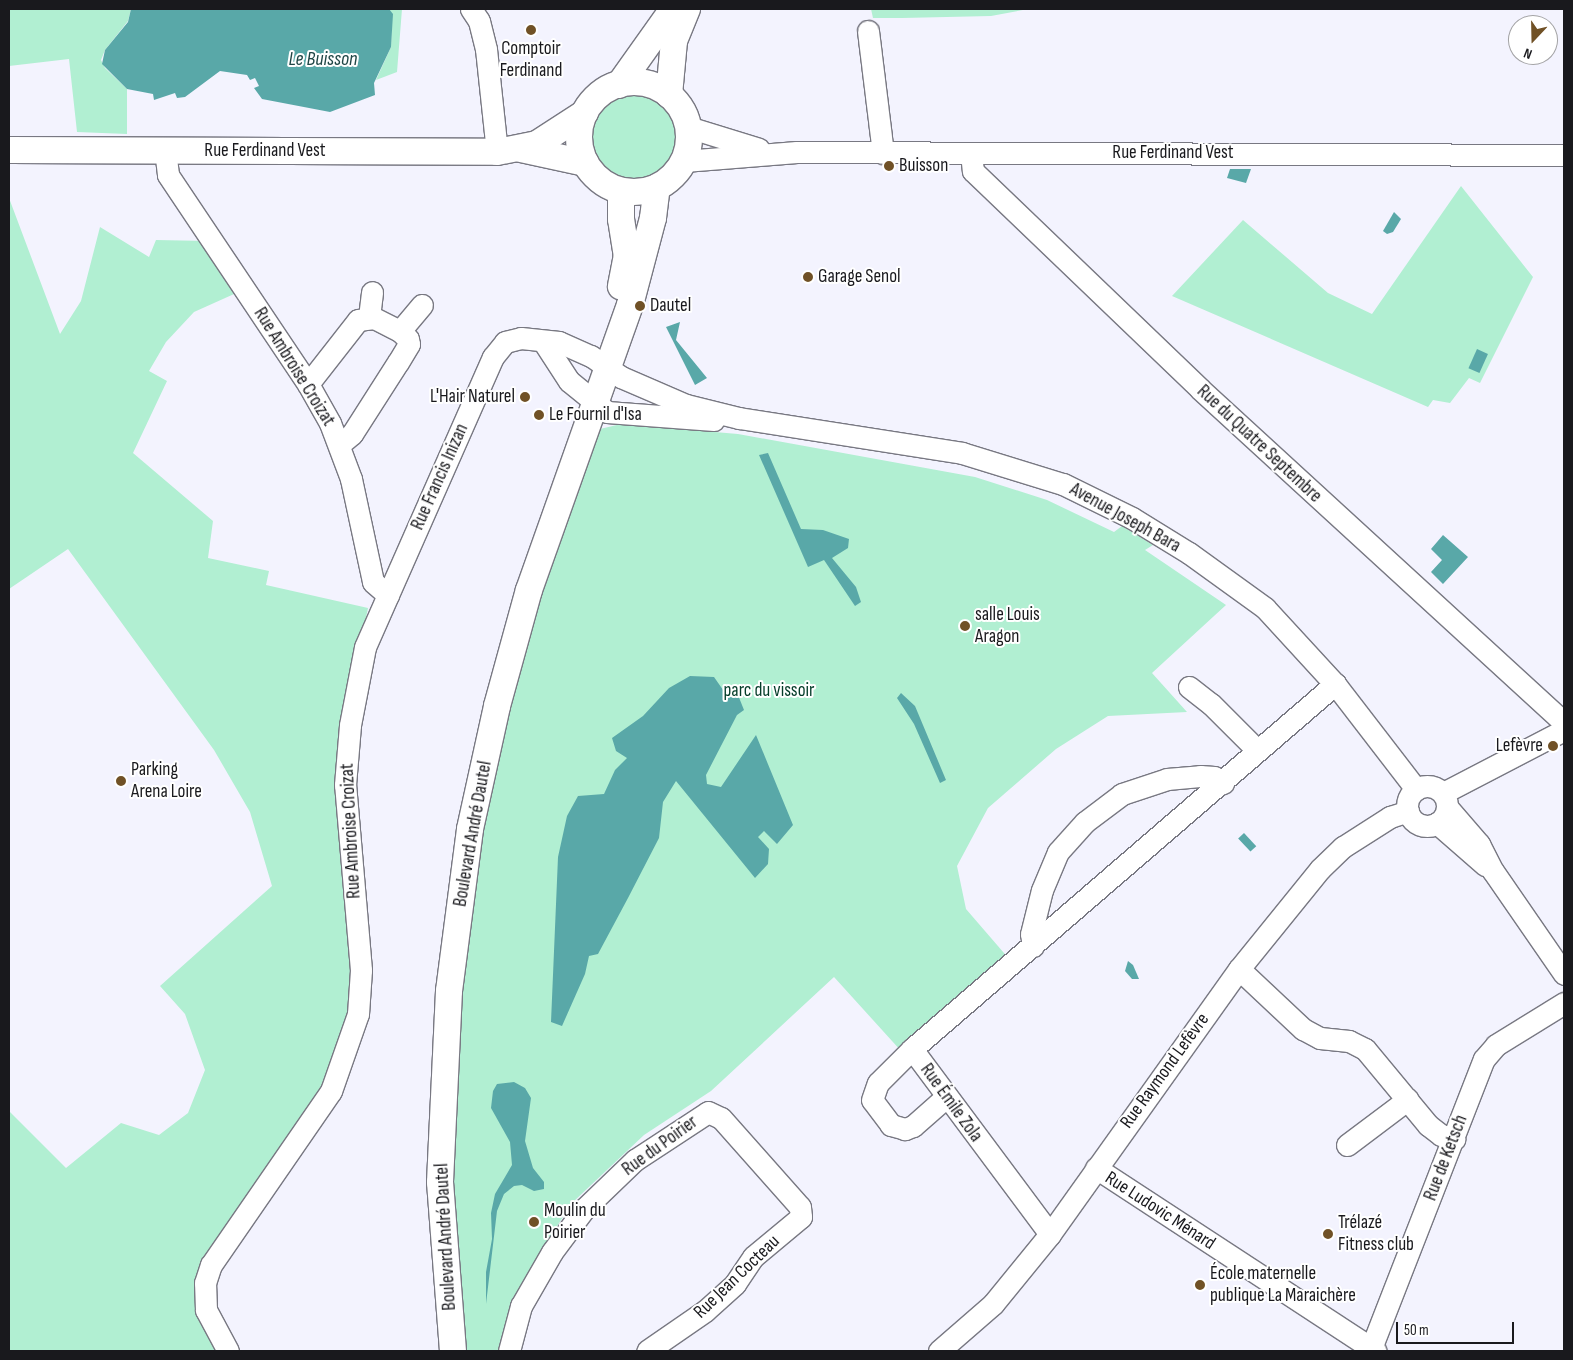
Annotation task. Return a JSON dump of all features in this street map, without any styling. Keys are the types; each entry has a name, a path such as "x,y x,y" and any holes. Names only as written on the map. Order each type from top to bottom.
{"main road":[{"path":"509,150 559,132 585,113 597,98 619,85 673,9"},
{"path":"669,95 674,42 687,9"},
{"path":"585,113 579,138 586,163 598,178 621,190 639,192 657,187 672,177 684,161 689,144 688,127 681,109 669,95 645,84 619,85"},
{"name":"Rue Ferdinand Vest","path":"9,150 509,150"},
{"path":"509,150 586,163"},
{"name":"Boulevard André Dautel","path":"453,1351 440,1182 449,991 470,829 497,706 529,590 637,283 657,187"},
{"name":"Boulevard André Dautel","path":"617,337 626,255 621,219 621,190"}],"street":[{"path":"471,9 479,21 509,150"},
{"path":"868,31 883,153"},
{"name":"Rue Ferdinand Vest","path":"688,127 743,146 781,152"},
{"name":"Rue Ambroise Croizat","path":"165,150 168,175 308,384 340,444 351,479 370,573 378,589 388,595 365,647 346,752 346,817 361,970 358,1014 331,1091 211,1265 204,1283 206,1310 228,1351"},
{"name":"Rue Ferdinand Vest","path":"684,161 781,152 1564,155"},
{"name":"Rue du Quatre Septembre","path":"971,153 973,171 980,178 1207,395 1564,722"},
{"path":"369,317 372,292"},
{"path":"400,330 422,305"},
{"path":"308,384 358,320 369,317 400,330 409,344 352,434 340,444"},
{"name":"Rue Francis Inizan","path":"388,595 493,357 505,342 521,338 559,342 607,366"},
{"path":"543,341 569,381 594,404"},
{"name":"Avenue Joseph Bara","path":"607,366 621,376 686,405 739,418 962,453 1063,484 1132,518 1226,578 1265,608 1335,684 1416,789"},
{"name":"Avenue Joseph Bara","path":"594,404 607,412 686,421 739,418"},
{"name":"Rue Émile Zola","path":"1050,1234 912,1050 1223,783 1335,684"},
{"path":"1189,687 1211,704 1258,752"},
{"path":"1564,730 1443,808 1420,824 1408,811 1408,798 1416,789 1427,786 1443,808 1493,871 1564,974"},
{"path":"1033,946 1031,934 1042,890 1058,852 1085,822 1122,794 1166,779 1200,776 1214,777 1223,783"},
{"name":"Rue Raymond Lefèvre","path":"939,1351 993,1304 1050,1234 1239,969 1320,869 1343,847 1390,817 1408,811"},
{"path":"1239,969 1303,1029 1320,1038 1349,1041 1365,1049 1435,1131 1454,1139"},
{"name":"Rue de Ketsch","path":"1373,1350 1484,1059 1496,1045 1564,1002"},
{"path":"912,1050 878,1083 873,1092 875,1107 891,1125 905,1129 912,1126 946,1097"},
{"path":"1348,1145 1408,1099"},
{"name":"Rue du Poirier","path":"509,1351 521,1306 552,1252 584,1209 635,1160 708,1112 721,1118 754,1155 800,1207 801,1217"},
{"name":"Rue Ludovic Ménard","path":"1096,1168 1373,1350"},
{"name":"Rue Jean Cocteau","path":"647,1351 705,1311 735,1284 753,1257 801,1217"}],"green space":[{"path":"9,9 131,9 128,21 105,50 101,60 105,68 127,89 127,134 77,132 69,59 9,66"},
{"path":"389,9 402,9 397,72 376,80 391,47 392,14"},
{"path":"871,9 1028,9 991,16 873,18"},
{"path":"635,93 652,97 667,106 676,121 680,138 676,155 667,170 652,179 635,183 618,179 603,170 594,155 590,138 594,121 603,106 618,97"},
{"path":"1461,186 1533,277 1480,383 1469,378 1450,403 1433,400 1428,407 1172,296 1243,220 1328,293 1372,314"},
{"path":"9,198 60,334 81,301 100,227 149,257 156,240 208,241 243,290 194,312 166,342 149,371 167,381 133,453 213,521 208,558 269,571 266,585 368,608 344,723 357,1003 330,1086 200,1265 229,1351 9,1351 9,1111 66,1168 121,1123 159,1135 188,1113 205,1070 185,1014 160,986 272,886 250,812 214,750 68,549 9,589"},
{"name":"parc du vissoir","path":"621,424 738,434 975,477 1047,500 1114,532 1122,526 1153,545 1145,550 1226,605 1152,673 1187,712 1108,716 1056,749 988,808 957,866 966,909 1010,960 902,1052 834,977 711,1091 644,1135 571,1204 529,1271 499,1351 464,1351 453,1175 462,966 473,880 503,722 541,588 589,445 600,429"}],"water":[{"name":"Le Buisson","path":"131,9 389,9 393,14 391,47 374,83 375,95 330,112 262,99 254,88 259,86 255,78 250,80 247,75 220,71 185,97 177,98 175,93 154,100 153,94 127,89 102,64 105,50 128,22"},
{"path":"1230,169 1251,169 1246,183 1227,178"},
{"path":"1394,212 1401,219 1393,232 1387,234 1383,231"},
{"path":"680,322 676,340 707,378 695,385 666,327"},
{"path":"1477,349 1488,354 1479,373 1468,368"},
{"path":"768,453 801,529 823,530 849,539 848,548 832,558 856,587 861,602 855,606 824,560 808,567 759,455"},
{"path":"1443,535 1468,557 1443,584 1431,572 1442,560 1431,549"},
{"path":"690,676 714,677 728,697 738,695 744,710 737,715 706,775 707,784 721,787 756,735 793,825 777,844 764,831 758,837 769,849 768,864 755,878 676,781 663,802 659,838 598,954 589,956 585,974 562,1026 551,1022 558,857 567,816 578,796 604,794 615,770 627,758 616,751 612,738 643,716 669,688"},
{"path":"901,693 915,706 946,780 940,783 914,724 897,698"},
{"path":"1244,833 1256,846 1250,852 1238,838"},
{"path":"1128,961 1133,965 1139,979 1132,979 1125,971"},
{"path":"514,1082 525,1088 531,1098 525,1141 533,1168 544,1182 544,1189 534,1191 522,1185 514,1186 504,1194 497,1211 486,1304 486,1272 492,1239 491,1213 495,1194 512,1165 510,1142 491,1108 493,1091 497,1084"}],"place":[{"name":"Comptoir Ferdinand","path":"531,30"},
{"name":"Buisson","path":"889,166"},
{"name":"Garage Senol","path":"808,277"},
{"name":"Dautel","path":"640,306"},
{"name":"L'Hair Naturel","path":"525,397"},
{"name":"Le Fournil d'Isa","path":"539,415"},
{"name":"salle Louis Aragon","path":"965,626"},
{"name":"Lefèvre","path":"1553,746"},
{"name":"Parking Arena Loire","path":"121,781"},
{"name":"Moulin du Poirier","path":"534,1222"},
{"name":"Trélazé Fitness club","path":"1328,1234"},
{"name":"École maternelle publique La Maraichère","path":"1200,1285"}]}
